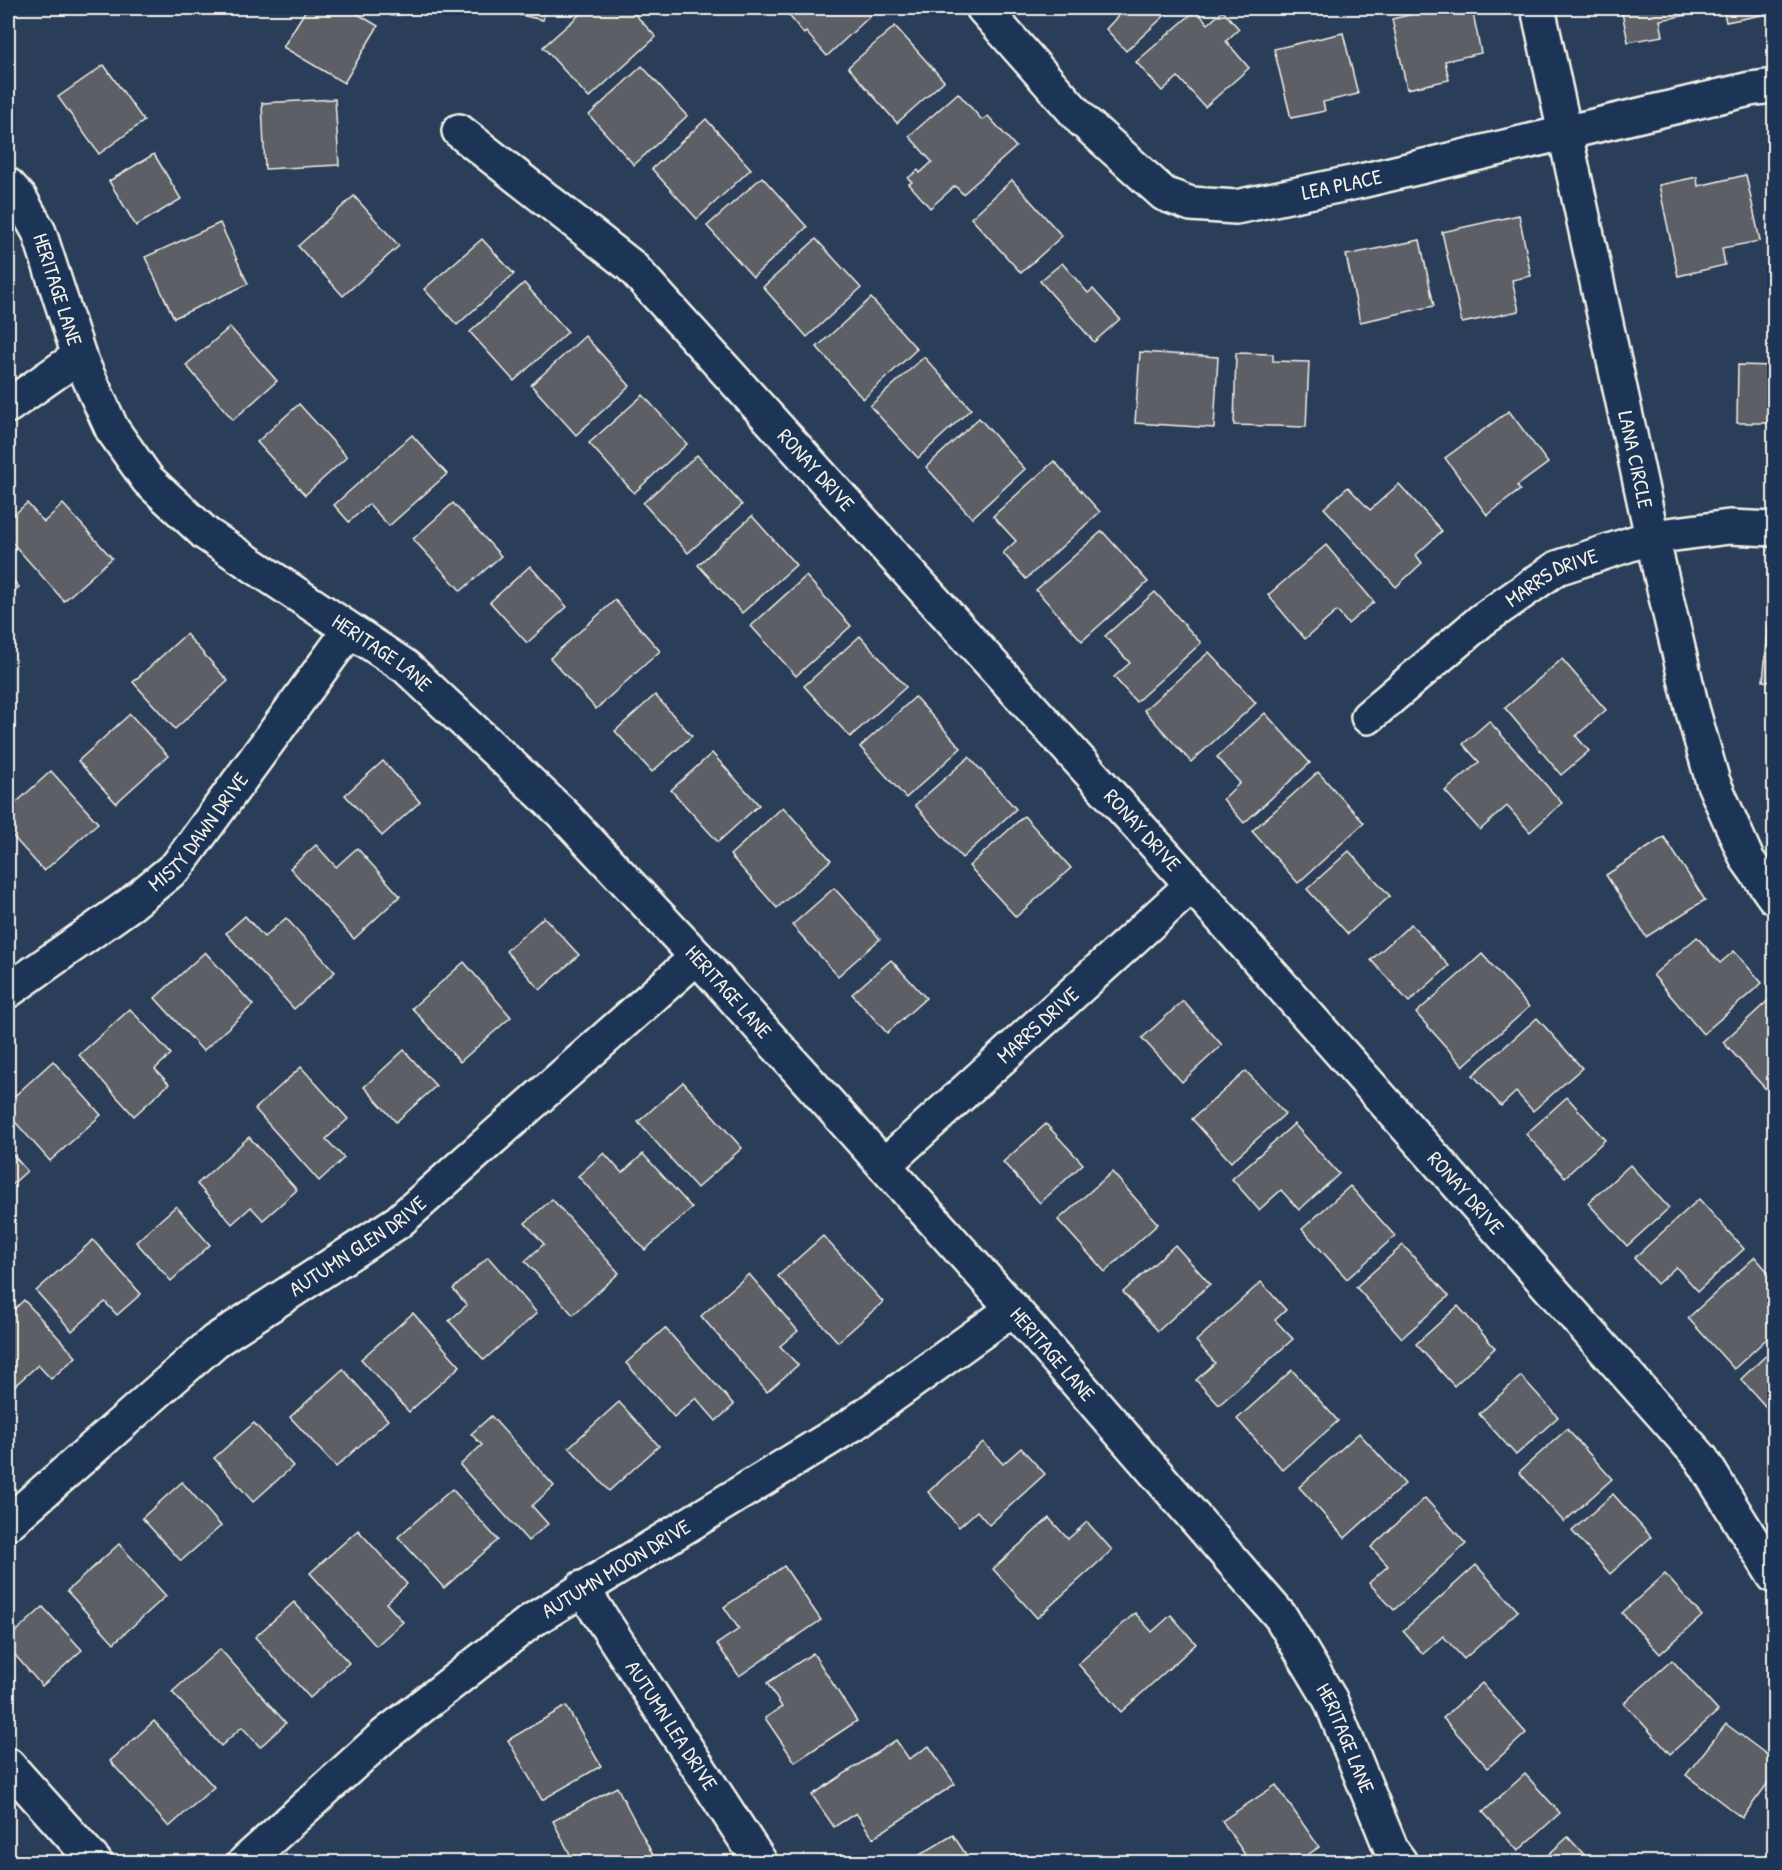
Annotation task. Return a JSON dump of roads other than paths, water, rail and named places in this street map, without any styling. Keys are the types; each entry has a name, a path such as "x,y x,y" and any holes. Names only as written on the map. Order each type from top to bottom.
{"street":[{"name":"LEA PLACE","path":"983,8 1082,120 1164,194 1191,204 1236,207 1750,89 1774,86"},
{"name":"LANA CIRCLE","path":"1538,8 1652,537 1692,708 1713,782 1747,859 1774,897"},
{"name":"RONAY DRIVE","path":"459,131 631,266 1192,885 1701,1458 1774,1576"},
{"name":"HERITAGE LANE","path":"8,184 20,198 39,232 79,356 112,429 148,480 206,534 406,667 545,797 697,957 1013,1309 1281,1617 1330,1699 1392,1851 1400,1863"},
{"path":"8,406 79,356"},
{"name":"MARRS DRIVE","path":"1368,717 1482,620 1557,568 1652,537 1729,527 1774,529"},
{"name":"MISTY DAWN DRIVE","path":"8,991 131,904 177,866 349,631"},
{"name":"MARRS DRIVE","path":"884,1165 1192,885"},
{"name":"AUTUMN GLEN DRIVE","path":"8,1523 215,1341 398,1222 697,957"},
{"name":"AUTUMN MOON DRIVE","path":"245,1863 385,1735 531,1621 852,1424 1013,1309"},
{"name":"AUTUMN LEA DRIVE","path":"582,1588 760,1863"},
{"path":"8,1765 95,1863"}]}
